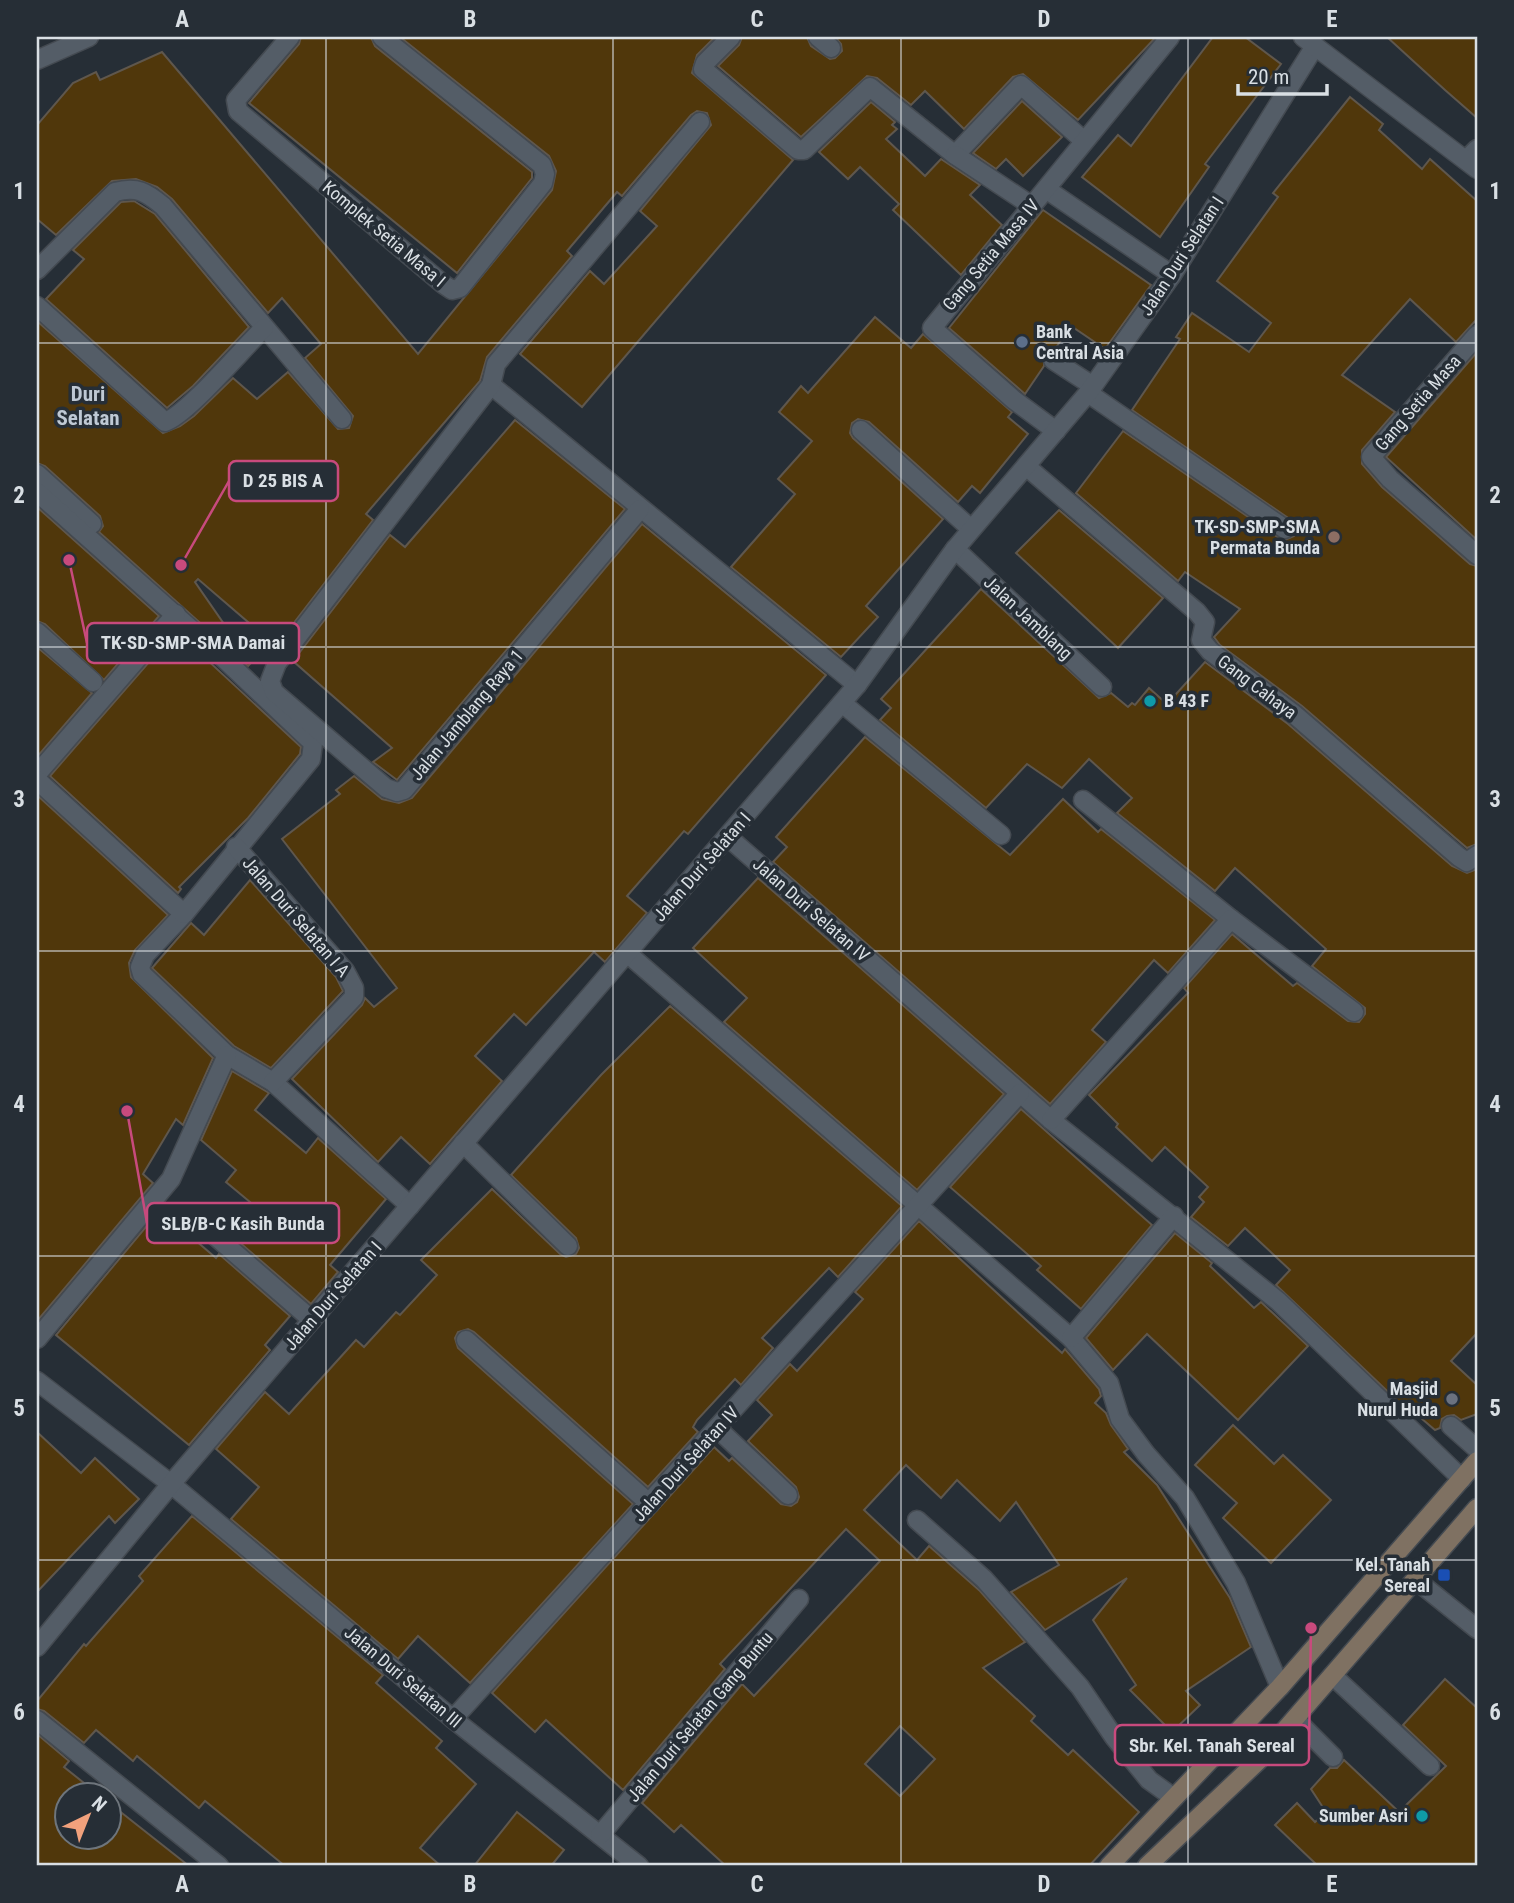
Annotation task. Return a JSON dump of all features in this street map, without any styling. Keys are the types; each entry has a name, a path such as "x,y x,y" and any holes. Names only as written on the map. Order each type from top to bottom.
{"main road":[{"path":"1109,1866 1280,1687 1477,1461"},
{"path":"1155,1863 1259,1760 1477,1507"},
{"path":"1393,1560 1416,1580"}],"street":[{"path":"37,60 52,43 89,37"},
{"name":"Komplek Setia Masa I","path":"290,37 236,100 238,111 443,284 452,290 460,288 543,183 545,174 542,166 382,37"},
{"path":"731,37 705,63 703,69 798,150 804,150 870,87 955,155 1032,206"},
{"name":"Gang Setia Masa IV","path":"1056,431 1014,400 932,328 1083,140 1170,37"},
{"path":"1309,41 1473,159"},
{"name":"Jalan Duri Selatan I","path":"37,1647 171,1485 463,1143 729,838 857,685 954,549 1027,467 1090,390 1172,275 1309,41"},
{"path":"955,155 1020,85 1083,140"},
{"name":"Jalan Jamblang Raya 1","path":"640,509 412,780 397,792 386,788 274,692 270,681 276,663 491,385 496,363 700,122"},
{"path":"37,270 115,192 128,188 145,191 163,206 342,419"},
{"name":"Gang Setia Masa IV","path":"1046,188 1172,275"},
{"path":"37,306 165,422 173,419 193,401 264,328"},
{"name":"Gang Setia Masa","path":"1477,335 1371,457 1390,480 1477,555"},
{"path":"1054,360 1090,390 1285,529"},
{"path":"491,385 857,685"},
{"path":"861,430 971,529"},
{"name":"Gang Cahaya","path":"1027,467 1197,612 1205,622 1201,640 1210,651 1294,715 1459,857 1467,862 1477,855"},
{"path":"37,474 92,524"},
{"path":"37,492 176,614 313,743 311,759 236,847 184,914 145,955 140,967 142,974 227,1055 273,1082 410,1206"},
{"name":"Jalan Jamblang","path":"954,549 1102,687"},
{"path":"37,774 176,614"},
{"path":"37,632 93,682"},
{"path":"842,703 1001,835"},
{"path":"37,780 184,914"},
{"path":"1083,800 1231,919 1354,1012"},
{"name":"Jalan Duri Selatan IV","path":"729,838 1051,1120 1278,1301 1462,1479"},
{"name":"Jalan Duri Selatan I A","path":"236,847 345,971 354,988 354,997 273,1082"},
{"path":"1051,1120 1231,919"},
{"path":"627,953 1071,1338 1109,1383 1121,1419 1146,1454 1185,1498 1237,1583 1280,1687"},
{"path":"37,1339 171,1178 227,1055"},
{"name":"Jalan Duri Selatan IV","path":"453,1719 1020,1093"},
{"path":"463,1143 568,1247"},
{"path":"1071,1338 1174,1216"},
{"path":"214,1236 313,1320"},
{"path":"466,1340 650,1504"},
{"name":"Jalan Duri Selatan III","path":"39,1386 171,1485 453,1719 639,1866"},
{"path":"1451,1426 1477,1449"},
{"path":"718,1429 788,1495"},
{"path":"917,1520 984,1579 1080,1686 1114,1737 1149,1780 1174,1798"},
{"path":"1416,1580 1477,1629"},
{"name":"Jalan Duri Selatan Gang Buntu","path":"600,1835 799,1600"},
{"path":"1333,1676 1430,1766"},
{"path":"1295,1719 1334,1757"},
{"path":"37,1720 219,1866"}],"building":[{"path":"301,37 371,37 375,46 532,172 532,178 457,273 249,103 299,44"},
{"path":"400,37 715,37 697,55 692,73 793,160 582,407 520,354 590,271 604,284 657,226 640,211 711,125 707,113 697,111 691,115 622,196 617,192 567,251 572,256 487,357 480,381 366,514 373,520 276,646 198,579 195,582 251,663 248,666 99,532 103,526 100,516 45,466 37,463 37,321 163,433 194,416 233,378 257,399 288,372 338,429 349,428 353,416 305,358 321,344 282,298 268,313 172,199 157,187 136,179 112,181 56,235 37,219 37,125 73,83 96,72 100,80 162,52 418,354 552,190 556,171 549,156"},
{"path":"742,37 807,37 811,46 830,59 842,51 841,44 835,37 1156,37 1078,120 1023,74 1013,77 964,129 925,91 911,105 877,78 867,76 801,137 718,66 739,45"},
{"path":"1213,37 1245,37 1281,64 1205,164 1209,167 1160,237 1082,177 1118,135 1131,146"},
{"path":"1387,37 1477,37 1477,118 1445,90"},
{"path":"1350,97 1383,124 1379,130 1422,169 1430,159 1477,201 1477,319 1456,342 1410,299 1342,375 1395,412 1362,450 1362,464 1382,487 1470,564 1477,566 1477,844 1467,848 1302,706 1220,645 1214,637 1240,609 1185,572 1178,581 1076,493 1123,431 1279,538 1285,540 1294,536 1296,529 1291,520 1132,410 1180,339 1176,337 1192,313 1249,352 1271,323 1217,281 1278,197 1273,193"},
{"path":"1022,101 1062,137 1023,176 1006,159 996,169 973,153"},
{"path":"871,102 895,122 892,125 897,129 886,139 925,176 941,159 980,185 970,195 1002,225 961,275 893,210 899,204 860,167 848,179 819,152"},
{"path":"134,201 155,214 249,327 193,386 167,408 46,299 84,259 73,250 121,202"},
{"path":"1043,210 1151,285 1105,349 1071,326 1055,349 1044,353 1044,366 1025,394 949,328"},
{"path":"875,317 911,348 923,334 1012,412 1008,417 1028,434 980,493 972,486 958,502 869,422 858,419 852,423 850,433 853,438 943,519 866,606 878,617 841,657 731,567 795,494 778,479 812,441 779,412 801,386 808,393"},
{"path":"1477,352 1477,540 1386,457"},
{"path":"515,420 625,509 397,780 373,762 392,748 293,661 390,535 405,547"},
{"path":"37,507 159,616 104,680 45,624 37,621"},
{"path":"1059,510 1163,598 1118,648 1016,553"},
{"path":"642,524 826,675 688,834 684,831 627,896 647,913 605,962 594,952 526,1025 514,1014 475,1056 502,1081 430,1164 401,1137 378,1162 292,1079 362,1005 365,998 374,1007 397,988 282,839 340,794 336,790 354,776 382,799 399,803 412,798"},
{"path":"981,589 1099,698 1111,693 1128,707 1132,703 1135,705 1149,688 1167,704 1205,662 1288,724 1452,866 1467,873 1477,869 1477,1333 1451,1361 1477,1385 1477,1414 1461,1420 1454,1415 1447,1416 1442,1419 1440,1428 1435,1430 1407,1406 1405,1408 1276,1285 1290,1270 1245,1228 1228,1246 1191,1217 1204,1202 1199,1197 1208,1187 1165,1147 1152,1161 1116,1127 1118,1124 1089,1095 1188,993 1184,988 1232,934 1293,986 1297,983 1348,1021 1359,1022 1365,1014 1365,1008 1312,966 1326,949 1235,868 1215,891 1117,813 1132,798 1089,759 1062,788 1027,764 986,808 880,720 891,708 881,699"},
{"path":"176,631 301,747 300,754 248,818 179,887 181,889 178,893 50,776"},
{"path":"37,647 92,693 37,757"},
{"path":"865,737 1010,855 1063,799 1098,832 1101,829 1215,920 1168,973 1154,960 1092,1030 1106,1042 1050,1104 773,862 787,847 776,837"},
{"path":"37,795 168,915 135,950 129,963 131,977 213,1058 183,1125 176,1119 143,1174 153,1183 38,1320"},
{"path":"758,878 1004,1094 917,1190 724,1022 747,998 693,948"},
{"path":"250,880 336,977 343,991 271,1068 234,1046 152,968 191,923 204,935"},
{"path":"670,1006 902,1206 838,1277 829,1268 762,1338 773,1348 741,1385 735,1379 697,1420 693,1427 698,1432 648,1487 474,1332 468,1329 458,1332 455,1338 458,1348 633,1504 470,1683 418,1636 398,1659 231,1519 259,1487 216,1449 265,1392 289,1414 356,1340 364,1347 396,1312 400,1315 437,1275 421,1260 492,1189 560,1254 566,1257 576,1254 579,1248 576,1238 511,1175 601,1075"},
{"path":"232,1071 269,1093 255,1110 306,1153 318,1138 386,1199 330,1265 338,1272 311,1304 238,1241 262,1212 226,1182 236,1170 201,1140"},
{"path":"1021,1109 1152,1225 1081,1309 1037,1270 1041,1266 950,1187"},
{"path":"160,1210 216,1258 219,1254 290,1316 265,1345 270,1350 189,1445 56,1335"},
{"path":"919,1221 1062,1353 1065,1349 1099,1389 1101,1396 1095,1403 1106,1413 1128,1449 1124,1452 1157,1485 1230,1598 1251,1647 1186,1691 1200,1705 1172,1732 1130,1690 1136,1685 1093,1620 1127,1578 1045,1630 1011,1592 1059,1565 1016,1502 1000,1521 957,1480 941,1498 906,1465 864,1510 917,1560 929,1546 980,1591 1025,1642 983,1668 1035,1716 1031,1721 1068,1755 1073,1750 1139,1812 1089,1866 726,1866 681,1825 674,1832 642,1803 742,1684 754,1696 880,1561 846,1529 720,1664 725,1669 623,1790 546,1720 535,1732 492,1693 714,1447 729,1461 732,1458 781,1504 791,1506 797,1502 799,1497 796,1487 748,1441 772,1415 757,1400 790,1364 797,1371 863,1299 855,1292","holes":["900,1726 935,1759 900,1796 865,1764"]},
{"path":"1175,1233 1212,1263 1210,1266 1254,1308 1261,1302 1308,1346 1238,1420 1147,1334 1113,1370 1086,1338"},
{"path":"1233,1425 1274,1464 1283,1455 1331,1500 1271,1563 1223,1518 1237,1503 1195,1465"},
{"path":"37,1432 81,1473 95,1458 139,1499 115,1523 109,1516 37,1592"},
{"path":"192,1516 383,1675 376,1683 442,1741 436,1748 476,1784 420,1848 441,1866 285,1866 205,1801 199,1808 137,1756 133,1761 96,1730 84,1743 44,1711 37,1709 37,1701 84,1644 86,1646 143,1581 139,1576"},
{"path":"1445,1679 1477,1708 1477,1866 1318,1866 1275,1825 1297,1803 1315,1822 1326,1812 1311,1789 1330,1768 1337,1768 1344,1760 1399,1812 1446,1766 1403,1725"},
{"path":"37,1734 69,1761 64,1767 80,1780 52,1780 52,1850 122,1850 122,1813 189,1866 37,1866"},
{"path":"517,1812 564,1850 551,1866 474,1866"}],"place":[{"name":"Bank Central Asia","path":"1022,342"},
{"name":"TK-SD-SMP-SMA Permata Bunda","path":"1334,537"},
{"name":"TK-SD-SMP-SMA Damai","path":"69,560"},
{"name":"D 25 BIS A","path":"181,565"},
{"name":"B 43 F","path":"1150,701"},
{"name":"SLB/B-C Kasih Bunda","path":"127,1111"},
{"name":"Masjid Nurul Huda","path":"1452,1399"},
{"name":"Kel. Tanah Sereal","path":"1444,1575"},
{"name":"Sbr. Kel. Tanah Sereal","path":"1311,1628"},
{"name":"Sumber Asri","path":"1422,1816"}],"district":[{"name":"Duri Selatan","path":"88,406"}]}
